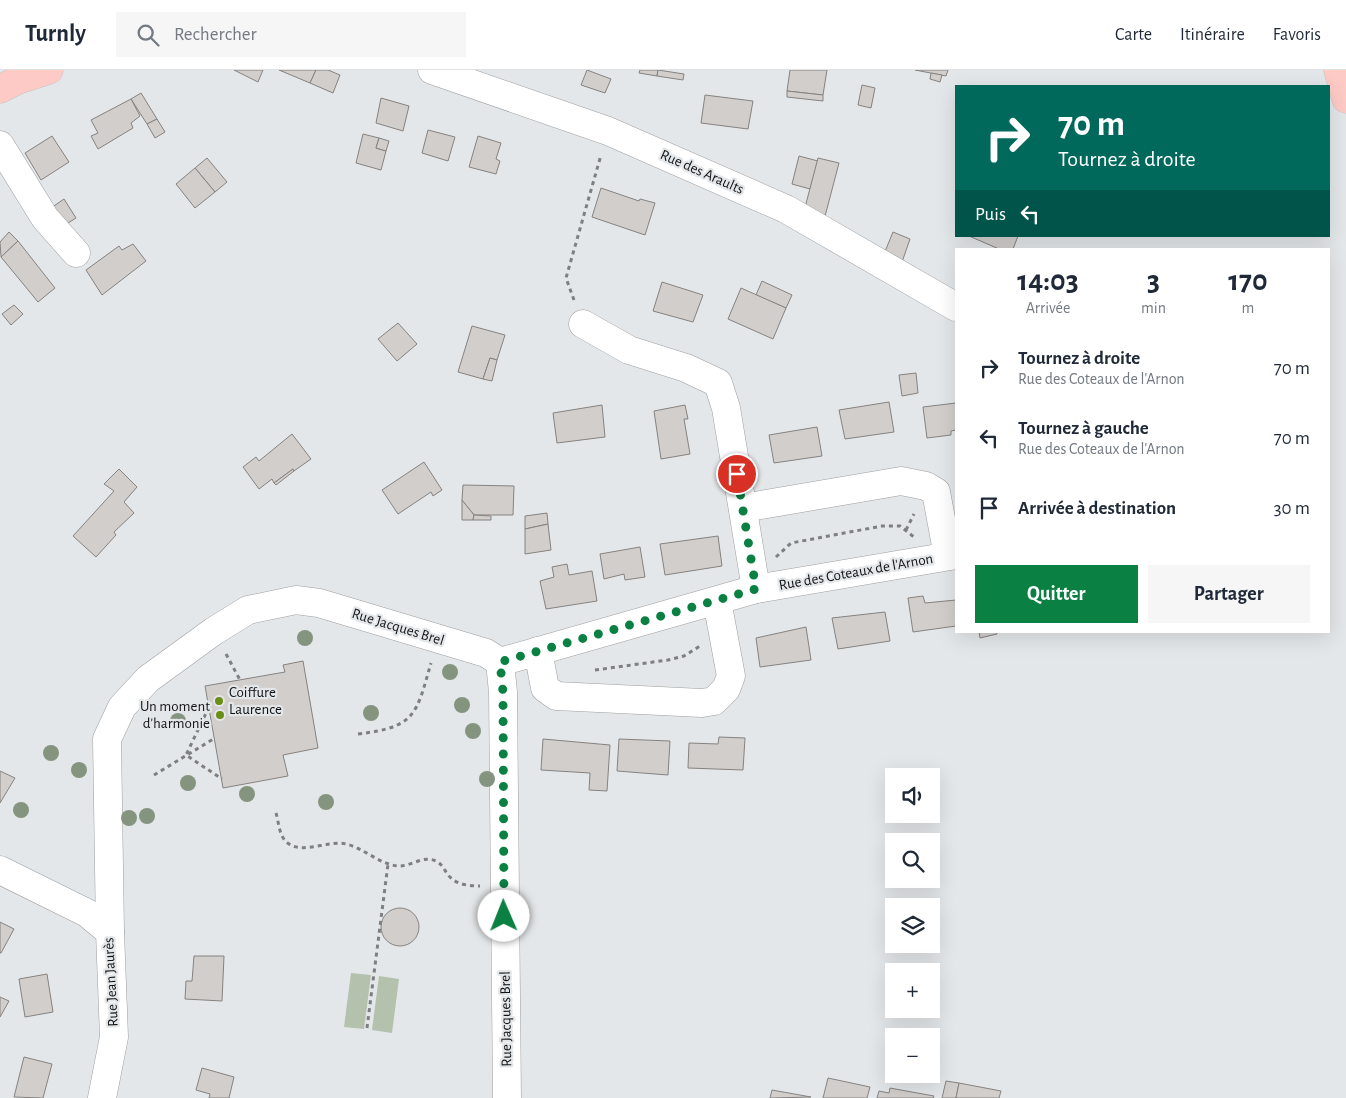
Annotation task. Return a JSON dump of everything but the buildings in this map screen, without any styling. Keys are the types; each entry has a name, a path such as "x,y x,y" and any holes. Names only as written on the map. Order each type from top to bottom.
{"main road":[{"path":"0,89 18,80 49,70"},
{"path":"1338,70 1346,99"}],"street":[{"name":"Rue des Araults","path":"432,70 608,131 786,209 955,306"},
{"path":"0,145 44,218 76,253"},
{"path":"583,324 629,350 686,368 718,383 726,408 755,580"},
{"path":"743,508 901,481 916,483 936,492 943,557"},
{"name":"Rue des Coteaux de l'Arnon","path":"500,662 717,601 755,580 943,557"},
{"name":"Rue Jacques Brel","path":"110,932 114,781 106,739 122,707 148,679 214,631 248,610 296,600 319,603 486,653 500,662 503,692 507,1098"},
{"path":"538,651 545,688 556,696 702,703 714,701 726,689 731,676 717,601"},
{"name":"Rue Jean Jaurès","path":"0,870 87,913 110,932 114,1036 102,1098"}],"path":[{"path":"583,324 566,278 608,131"},
{"path":"755,580 780,552 791,543 882,526 900,526 922,546 943,557"},
{"path":"593,670 684,656 722,632"},
{"path":"358,734 389,728 412,716 418,706 438,639"},
{"path":"186,755 209,707"},
{"path":"154,775 215,738"},
{"path":"186,755 222,779"},
{"path":"276,813 282,837 289,844 298,847 344,843 359,848 388,864 399,866 430,859 442,866 451,879 472,886 483,886 504,877"},
{"path":"367,1028 388,864"}],"green space":[{"path":"351,973 371,975 364,1029 344,1027"},
{"path":"379,976 399,979 392,1033 372,1030"}],"place":[{"name":"Coiffure Laurence","path":"219,701"},
{"name":"Un moment d'harmonie","path":"220,715"}],"route":[{"path":"504,916 503,692 500,662 756,589 737,474"}]}
